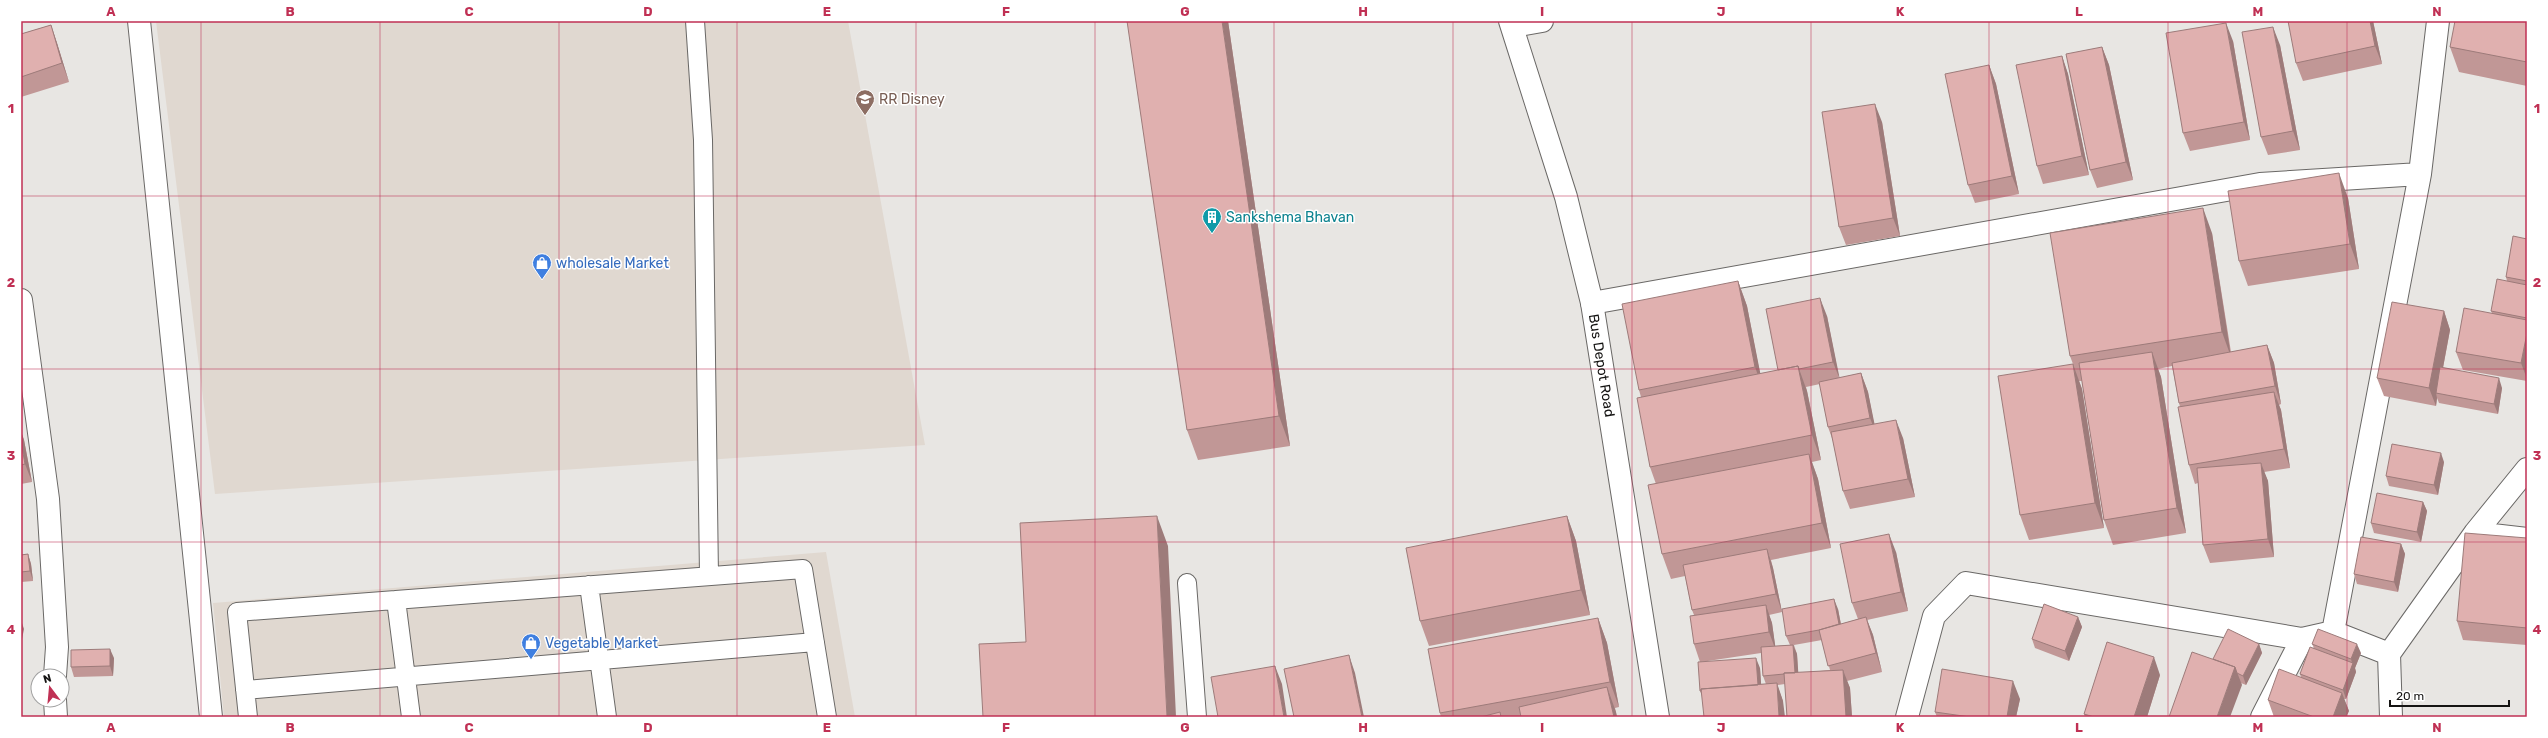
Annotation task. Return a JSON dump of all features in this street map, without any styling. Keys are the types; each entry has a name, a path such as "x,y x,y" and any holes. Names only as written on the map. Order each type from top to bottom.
{"street":[{"path":"139,21 211,717"},
{"path":"1512,24 1542,21"},
{"path":"2333,632 2420,174 2438,21"},
{"name":"Bus Depot Road","path":"1512,24 1566,197 1592,303 1658,717"},
{"path":"1592,303 2260,184 2420,174"},
{"path":"21,300 48,499 57,648 56,668"},
{"path":"2391,717 2389,654 2475,533 2527,469"},
{"path":"2475,533 2527,539"},
{"path":"1907,717 1934,616 1966,583 2302,639 2333,632 2389,654"},
{"path":"2262,717 2302,639"}],"lane":[{"path":"695,21 703,148 709,576"},
{"path":"248,717 237,612 802,570 827,717"},
{"path":"1187,583 1197,717"},
{"path":"589,585 607,717"},
{"path":"396,600 411,717"},
{"path":"245,690 815,642"}],"shaded area":[{"name":"wholesale Market","path":"156,21 848,21 925,445 215,494"},
{"name":"Vegetable Market","path":"826,552 855,717 224,717 213,603"}],"building":[{"name":"Sankshema Bhavan","path":"1127,21 1222,21 1279,416 1187,430"},
{"path":"2288,21 2370,21 2375,46 2296,63"},
{"path":"2455,21 2527,21 2527,62 2450,47"},
{"path":"2226,23 2244,122 2183,133 2166,33"},
{"path":"51,25 62,63 21,77 21,34"},
{"path":"2273,27 2293,131 2261,137 2242,32"},
{"path":"2102,47 2126,162 2090,170 2066,54"},
{"path":"2062,56 2082,156 2037,166 2016,65"},
{"path":"1989,65 2012,176 1968,185 1945,74"},
{"path":"1875,104 1893,218 1839,227 1822,112"},
{"path":"2339,173 2350,244 2239,261 2228,191"},
{"path":"2203,208 2222,332 2070,356 2050,233"},
{"path":"2513,236 2527,239 2527,281 2506,277"},
{"path":"2497,279 2527,285 2527,318 2491,311"},
{"path":"1738,281 1755,367 1639,390 1622,304"},
{"path":"1820,298 1833,362 1799,369 1798,366 1778,370 1766,309"},
{"path":"2392,302 2444,311 2429,388 2377,378"},
{"path":"2464,308 2527,320 2527,333 2521,363 2456,352"},
{"path":"2267,345 2275,386 2179,403 2172,363"},
{"path":"2152,352 2177,508 2104,520 2079,363"},
{"path":"2073,364 2095,503 2020,515 1998,376"},
{"path":"1798,366 1812,435 1650,467 1637,398"},
{"path":"2440,367 2499,378 2494,404 2436,393"},
{"path":"1861,373 1870,418 1828,427 1819,382"},
{"path":"2274,392 2284,449 2189,465 2178,407"},
{"path":"1896,420 1908,479 1843,491 1831,432"},
{"path":"21,442 25,464 21,465"},
{"path":"2392,444 2441,453 2434,485 2386,476"},
{"path":"1809,454 1822,523 1662,554 1648,485"},
{"path":"2261,463 2268,539 2203,545 2197,468"},
{"path":"2377,493 2423,502 2417,532 2371,523"},
{"path":"1157,516 1167,717 983,717 979,644 1026,642 1020,523"},
{"path":"1567,516 1581,590 1420,621 1406,548"},
{"path":"2465,533 2527,538 2527,628 2457,621"},
{"path":"1889,534 1901,592 1852,603 1840,544"},
{"path":"2361,537 2401,544 2394,582 2354,574"},
{"path":"1767,549 1776,594 1692,610 1683,565"},
{"path":"28,554 30,571 21,572 21,555"},
{"path":"1834,599 1839,624 1819,630 1786,636 1782,609"},
{"path":"2044,604 2078,617 2065,651 2032,639"},
{"path":"1766,605 1769,632 1694,644 1690,616"},
{"path":"1866,617 1876,653 1828,666 1819,630"},
{"path":"1598,618 1610,682 1440,713 1428,649"},
{"path":"2228,629 2259,644 2243,676 2237,673 2235,667 2213,659"},
{"path":"2318,629 2357,644 2351,659 2312,644"},
{"path":"2107,642 2154,657 2134,717 2094,717 2084,714"},
{"path":"1793,645 1795,673 1763,676 1761,647"},
{"path":"2310,647 2353,663 2343,690 2300,674"},
{"path":"110,649 110,666 71,667 71,650"},
{"path":"2192,652 2235,667 2217,717 2169,717"},
{"path":"1349,655 1362,717 1294,717 1284,669"},
{"path":"1756,658 1758,685 1701,689 1700,691 1698,662"},
{"path":"1275,666 1284,717 1218,717 1211,677"},
{"path":"1942,669 2013,681 2007,717 1970,717 1935,712"},
{"path":"2279,669 2342,693 2333,717 2314,717 2268,700"},
{"path":"1843,670 1846,717 1787,717 1784,673"},
{"path":"1777,683 1779,717 1704,717 1701,689"},
{"path":"1607,687 1614,717 1521,717 1519,707"},
{"path":"1500,712 1501,717 1481,717"}],"place":[{"name":"RR Disney","path":"865,116"},
{"name":"Sankshema Bhavan","path":"1212,234"},
{"name":"wholesale Market","path":"542,280"},
{"name":"Vegetable Market","path":"531,660"}]}
